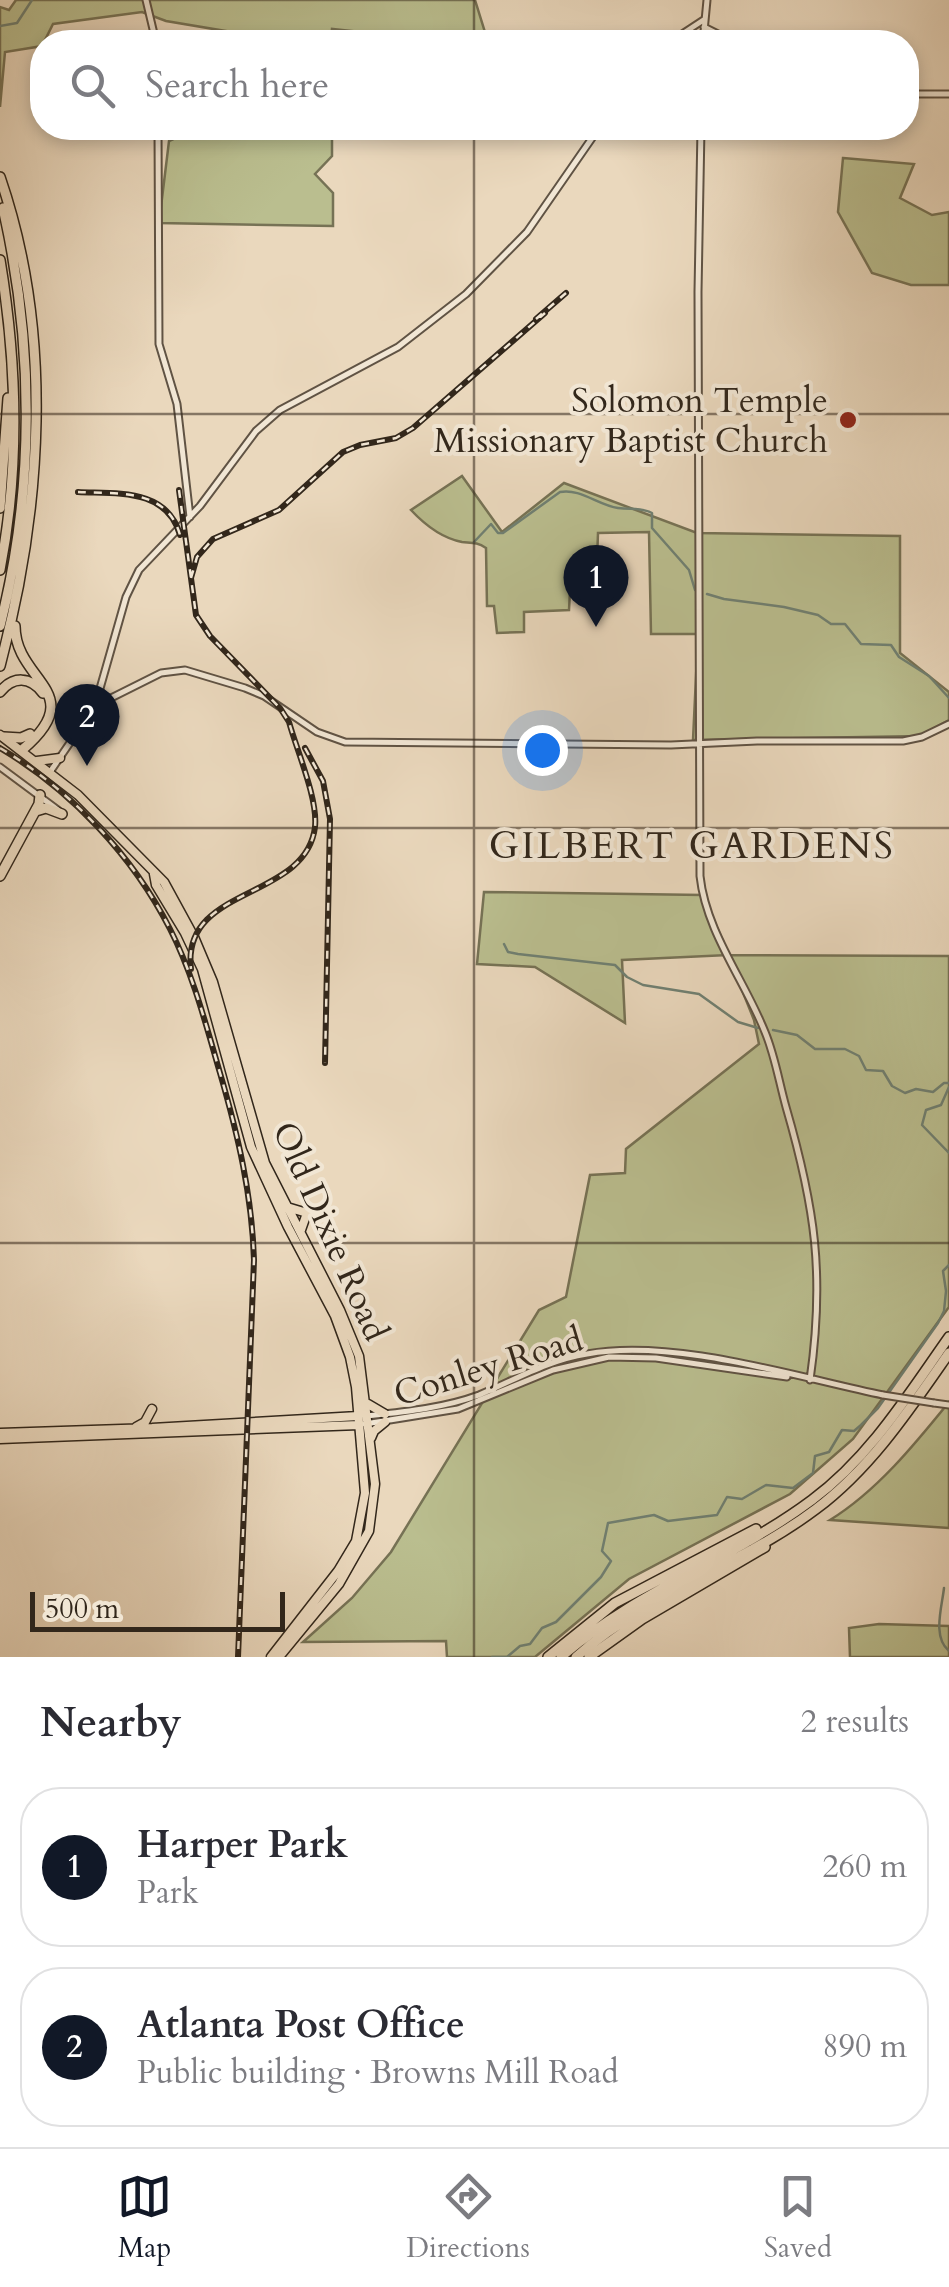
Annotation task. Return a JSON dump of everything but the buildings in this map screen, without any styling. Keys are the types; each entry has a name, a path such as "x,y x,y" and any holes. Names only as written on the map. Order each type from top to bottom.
{"highway":[{"path":"0,177 25,286 35,392 34,481 14,631 24,660 48,690 52,706 46,722 22,750"},
{"path":"0,195 24,337 25,446 17,542 0,626"},
{"path":"0,260 10,350 13,468 0,570"},
{"path":"0,508 10,350"},
{"path":"0,610 25,446"},
{"path":"0,666 18,594"},
{"path":"0,692 20,680 42,691 46,710 22,750"},
{"path":"2,736 21,738 30,734"},
{"path":"0,872 34,814 40,794"},
{"path":"0,872 40,794"},
{"path":"34,814 46,808 62,814"},
{"path":"561,1657 611,1616 812,1500 864,1453 949,1337"},
{"path":"589,1657 642,1619 763,1548 833,1496 872,1457 949,1353"},
{"path":"548,1657 615,1603 812,1500"},
{"path":"576,1657 634,1613 803,1518"}],"main road":[{"path":"2,736 92,809 154,874 156,885 210,982"},
{"path":"36,762 60,758"},
{"name":"Old Dixie Road","path":"210,982 259,1146 349,1328 359,1356 365,1442 375,1494 369,1531 339,1584 279,1657"},
{"name":"Old Dixie Road","path":"210,982 251,1147 335,1316 361,1400"},
{"path":"286,1206 307,1212 300,1226 301,1234"},
{"path":"2,1436 343,1422 365,1442 385,1418 361,1400 343,1422"},
{"path":"130,1429 145,1422 152,1409 158,1422 168,1428"},
{"path":"2,1436 363,1420"},
{"name":"Old Dixie Road","path":"271,1657 338,1571 356,1541 364,1505 365,1442"}],"street":[{"path":"146,0 153,30"},
{"path":"704,30 708,0"},
{"path":"691,30 704,23"},
{"path":"704,23 715,30"},
{"path":"919,94 949,94"},
{"path":"158,140 159,344 177,404 190,517"},
{"path":"50,772 95,706 132,583 148,557 190,517 271,416 398,347 446,312 491,270 540,214 591,140"},
{"path":"701,140 701,888 768,1039 810,1195 819,1292 810,1380"},
{"path":"95,706 161,674 185,670 245,688 317,732 346,742 903,741 949,724"},
{"path":"0,767 62,814"},
{"name":"Conley Road","path":"363,1420 458,1408 561,1367 610,1356 670,1359 949,1405"}],"green space":[{"path":"16,0 475,0 484,30 220,30 166,21 142,12 53,24 50,30 30,30 30,48 5,52 0,107 0,7 9,10"},
{"path":"332,140 332,156 315,174 333,193 333,226 159,223 169,141"},
{"path":"843,158 914,164 900,198 932,215 949,212 949,285 911,285 872,273 838,212"},
{"path":"462,476 502,532 564,483 697,533 900,536 900,653 949,692 949,720 919,736 693,740 698,634 651,634 649,532 598,533 596,589 570,591 569,610 524,612 524,632 497,633 494,606 487,606 486,548 440,534 411,510"},
{"path":"484,892 703,895 729,955 949,956 949,1307 853,1439 790,1494 629,1579 535,1657 447,1657 446,1641 303,1642 352,1598 391,1552 539,1310 566,1297 590,1175 625,1173 626,1149 759,1044 754,1020 728,955 622,960 625,1023 535,967 477,964"},
{"path":"949,1402 949,1528 830,1520 879,1481"},
{"path":"879,1624 949,1626 949,1657 850,1657 849,1628"}],"waterway":[{"path":"0,26 17,23 32,0"},
{"path":"474,542 491,524 503,533 560,492 575,492 611,506 652,513 652,528 689,570 695,590"},
{"path":"707,594 784,607 818,615 831,624 845,624 861,644 891,645 899,657 929,676 949,698"},
{"path":"504,944 508,952 518,954 615,965 643,985 699,994 738,1022 758,1028"},
{"path":"773,1030 797,1035 815,1049 845,1049 859,1056 866,1070 883,1071 892,1086 905,1093 916,1089 933,1092 949,1083"},
{"path":"949,1087 941,1105 926,1110 922,1125 949,1153"},
{"path":"492,1657 507,1657 520,1646 530,1644 542,1628 556,1622 601,1577 611,1561 602,1551 608,1523 654,1515 668,1521 717,1515 727,1497 742,1499 766,1485 793,1488 813,1473 815,1456 829,1452 842,1430 854,1431 878,1408 938,1323 946,1291 943,1271 949,1265"},
{"path":"944,1588 939,1630 949,1651"}],"railway":[{"path":"536,319 566,293"},
{"path":"191,578 197,557 213,539 279,510 343,452 396,438 413,428 545,313"},
{"path":"179,490 196,615 210,636 289,722 315,816 307,851 290,869 223,907 205,922 193,942 191,969"},
{"path":"78,492 124,494 152,501 164,509 180,535"},
{"path":"0,748 75,804 119,851 155,902 192,982 233,1119 247,1189 254,1260 238,1657"},
{"path":"305,748 323,781 330,819 325,1063"}],"place":[{"name":"Solomon Temple Missionary Baptist Church","path":"848,420"},
{"name":"Harper Park","path":"596,627"},
{"name":"Atlanta Post Office","path":"87,766"}],"district":[{"name":"GILBERT GARDENS","path":"692,845"}]}
